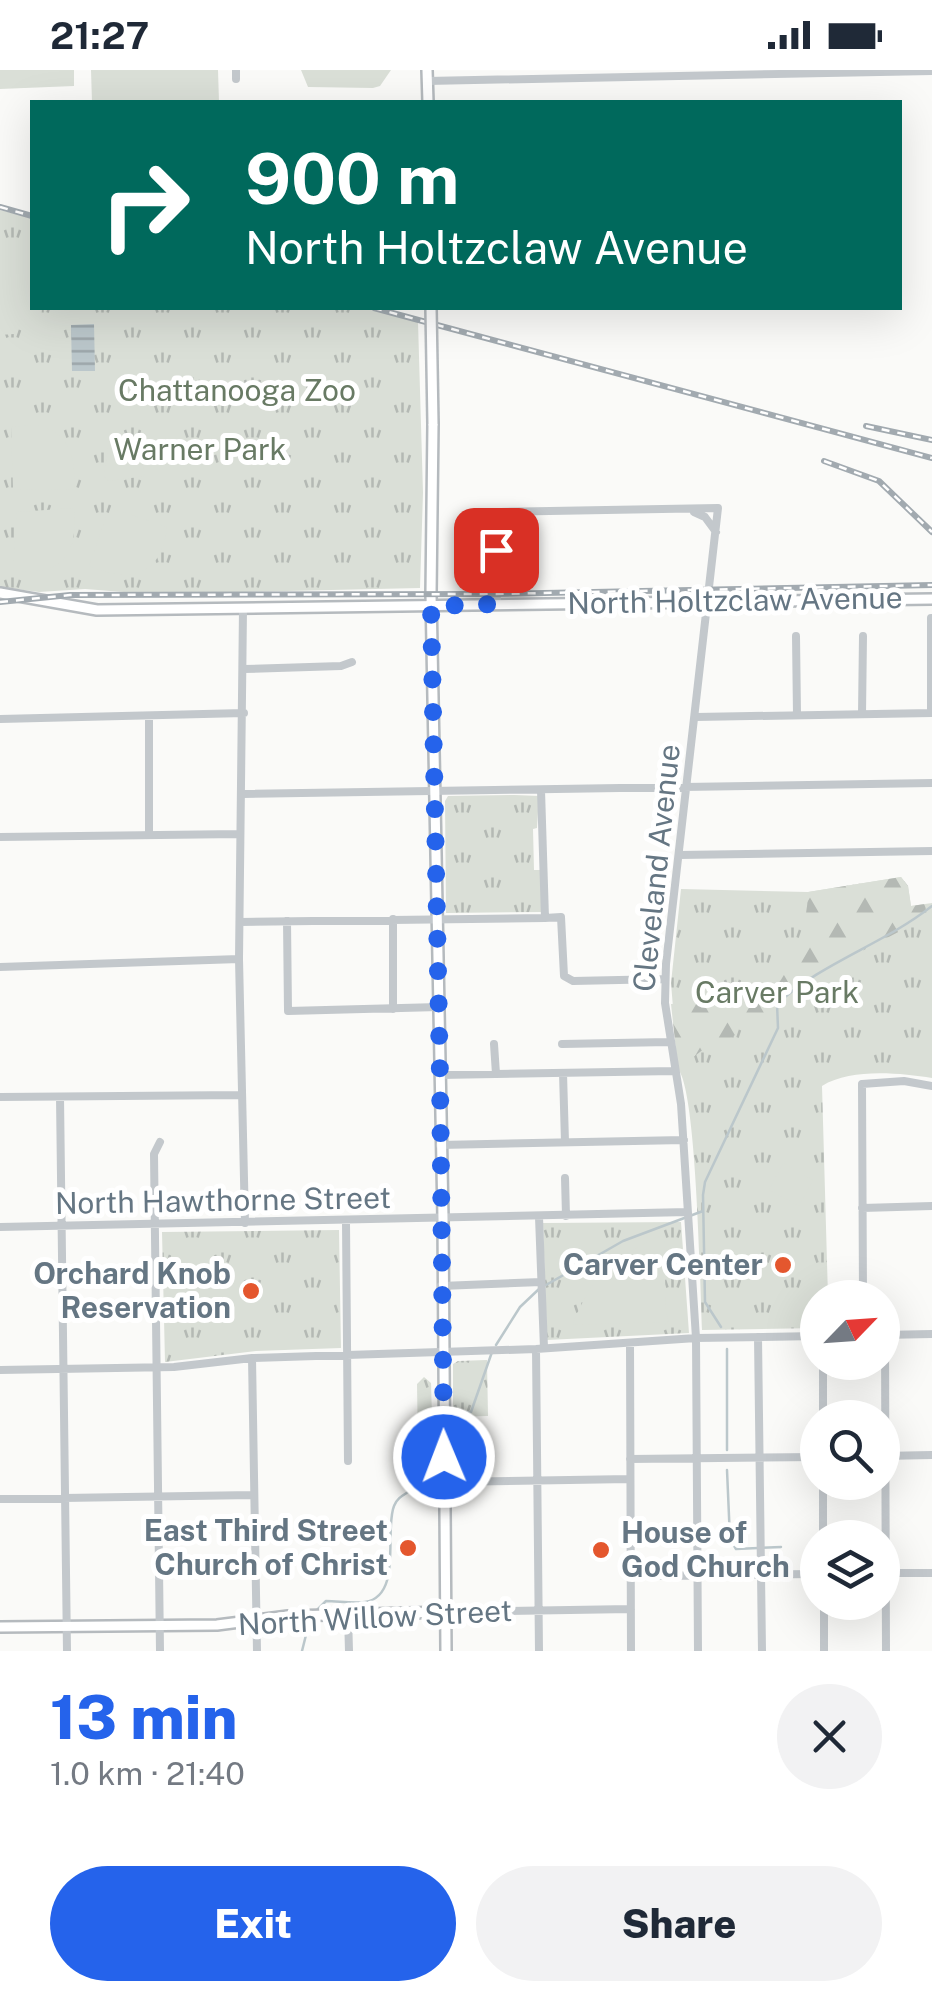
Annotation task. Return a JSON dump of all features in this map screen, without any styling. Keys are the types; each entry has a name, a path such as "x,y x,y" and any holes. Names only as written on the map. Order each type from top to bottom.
{"main road":[{"path":"427,75 428,100"},
{"path":"431,310 433,792 446,1651"},
{"name":"North Holtzclaw Avenue","path":"0,594 97,610 932,598"},
{"name":"North Willow Street","path":"0,1627 216,1625 256,1619 447,1612"}],"street":[{"path":"427,75 932,72"},
{"name":"Cleveland Avenue","path":"680,509 718,508 665,980 669,1042 684,1140 696,1338 698,1651"},
{"path":"496,604 496,523 501,512 680,509 705,517 717,535"},
{"path":"243,609 244,794 239,834 239,959 245,1224"},
{"path":"696,716 932,714 931,618"},
{"path":"796,636 797,715"},
{"path":"862,714 863,636"},
{"path":"244,669 340,666 352,662"},
{"path":"0,719 244,713"},
{"path":"149,716 149,834"},
{"path":"244,794 932,783"},
{"path":"541,790 545,918"},
{"path":"0,836 239,834"},
{"path":"679,855 932,851"},
{"path":"240,922 562,917 562,970 568,980 665,980"},
{"path":"393,919 394,1008"},
{"path":"288,921 288,1011 439,1007"},
{"path":"0,967 239,959"},
{"path":"562,1044 669,1042"},
{"path":"494,1044 496,1074"},
{"path":"440,1076 674,1071"},
{"path":"564,1073 564,1142"},
{"path":"864,1280 862,1084 904,1081 932,1086"},
{"path":"0,1097 242,1095"},
{"path":"60,1097 67,1651"},
{"path":"440,1144 684,1140"},
{"path":"160,1142 154,1154 160,1651"},
{"path":"565,1178 566,1216"},
{"path":"862,1208 932,1206"},
{"name":"North Hawthorne Street","path":"0,1228 688,1212"},
{"path":"539,1217 539,1651"},
{"path":"346,1222 348,1461"},
{"path":"441,1286 540,1282"},
{"path":"900,1335 932,1334"},
{"path":"0,1370 158,1368 252,1358 800,1337"},
{"path":"758,1338 762,1651"},
{"path":"630,1343 631,1651"},
{"path":"252,1358 257,1651"},
{"path":"900,1456 932,1455"},
{"path":"630,1459 800,1456"},
{"path":"444,1482 630,1480"},
{"path":"0,1499 253,1494"},
{"path":"900,1573 932,1573"},
{"path":"631,1576 800,1574"},
{"name":"North Willow Street","path":"447,1612 631,1609"},
{"path":"348,1615 349,1651"},
{"path":"824,1620 824,1651"},
{"path":"885,1620 886,1651"}],"green space":[{"path":"0,70 74,70 74,86 0,89"},
{"path":"91,70 218,70 219,100 92,100"},
{"path":"301,70 391,70 380,86 373,88 308,87"},
{"name":"Warner Park","path":"0,210 30,218 30,310 373,310 418,322 423,493 420,588 149,594 85,589 39,592 0,587"},
{"path":"0,255 30,266 30,310 42,310 41,319 16,320 14,334 0,335"},
{"path":"36,425 57,434 68,448 74,467 74,489 13,490 11,427"},
{"path":"109,439 134,450 145,476 109,481 104,477"},
{"path":"74,508 73,538 64,559 44,570 13,570 17,512"},
{"path":"117,510 167,527 158,557 141,572 118,574 89,566 107,514"},
{"path":"448,796 539,796 537,828 533,829 534,870 541,870 542,912 446,913 445,801"},
{"name":"Carver Park","path":"901,877 908,886 911,906 932,903 932,1078 861,1074 822,1086 828,1280 800,1280 800,1328 702,1330 693,1150 678,1069 671,983 681,889 808,892"},
{"path":"901,877 908,886 911,906 925,904 927,917 795,986 776,1001 773,1015 762,1018 753,1030 740,1020 735,1035 721,1044 709,1045 678,1069 671,1004 759,1002 779,982 795,953 805,921 808,892"},
{"path":"783,1163 813,1180 799,1206 769,1190"},
{"path":"681,1222 689,1333 547,1340 543,1223"},
{"name":"Orchard Knob Reservation","path":"339,1230 341,1348 256,1351 165,1362 162,1232"},
{"path":"664,1234 669,1321 664,1325 572,1325 606,1268"},
{"path":"487,1360 488,1416 453,1417 453,1364"},
{"path":"424,1377 431,1383 433,1449 422,1453 418,1449 417,1384"}],"shaded area":[{"path":"94,324 95,371 72,371 71,325"}],"waterway":[{"path":"721,1327 705,1302 705,1182 778,1028 777,1004 813,977 932,906"},
{"path":"546,1285 623,1241 703,1211"},
{"path":"496,1345 520,1307 539,1289"},
{"path":"727,1349 727,1450"},
{"path":"448,1414 471,1412 492,1352"},
{"path":"315,1612 326,1601 365,1602 377,1597 384,1588 394,1506 416,1486 424,1472 425,1419 441,1415"},
{"path":"727,1470 730,1539 736,1549 781,1547"},
{"path":"302,1651 310,1619"}],"railway":[{"path":"0,207 30,215"},
{"path":"381,310 932,458"},
{"path":"866,426 932,440"},
{"path":"824,461 879,481 932,532"},
{"path":"0,602 70,595 496,594 932,585"}],"place":[{"name":"Carver Center","path":"783,1265"},
{"name":"Orchard Knob Reservation","path":"251,1291"},
{"name":"East Third Street Church of Christ","path":"408,1548"},
{"name":"House of God Church","path":"601,1550"}],"route":[{"path":"444,1457 431,606 496,604 496,550"}],"park label":[{"name":"Chattanooga Zoo","path":"237,391"}]}
